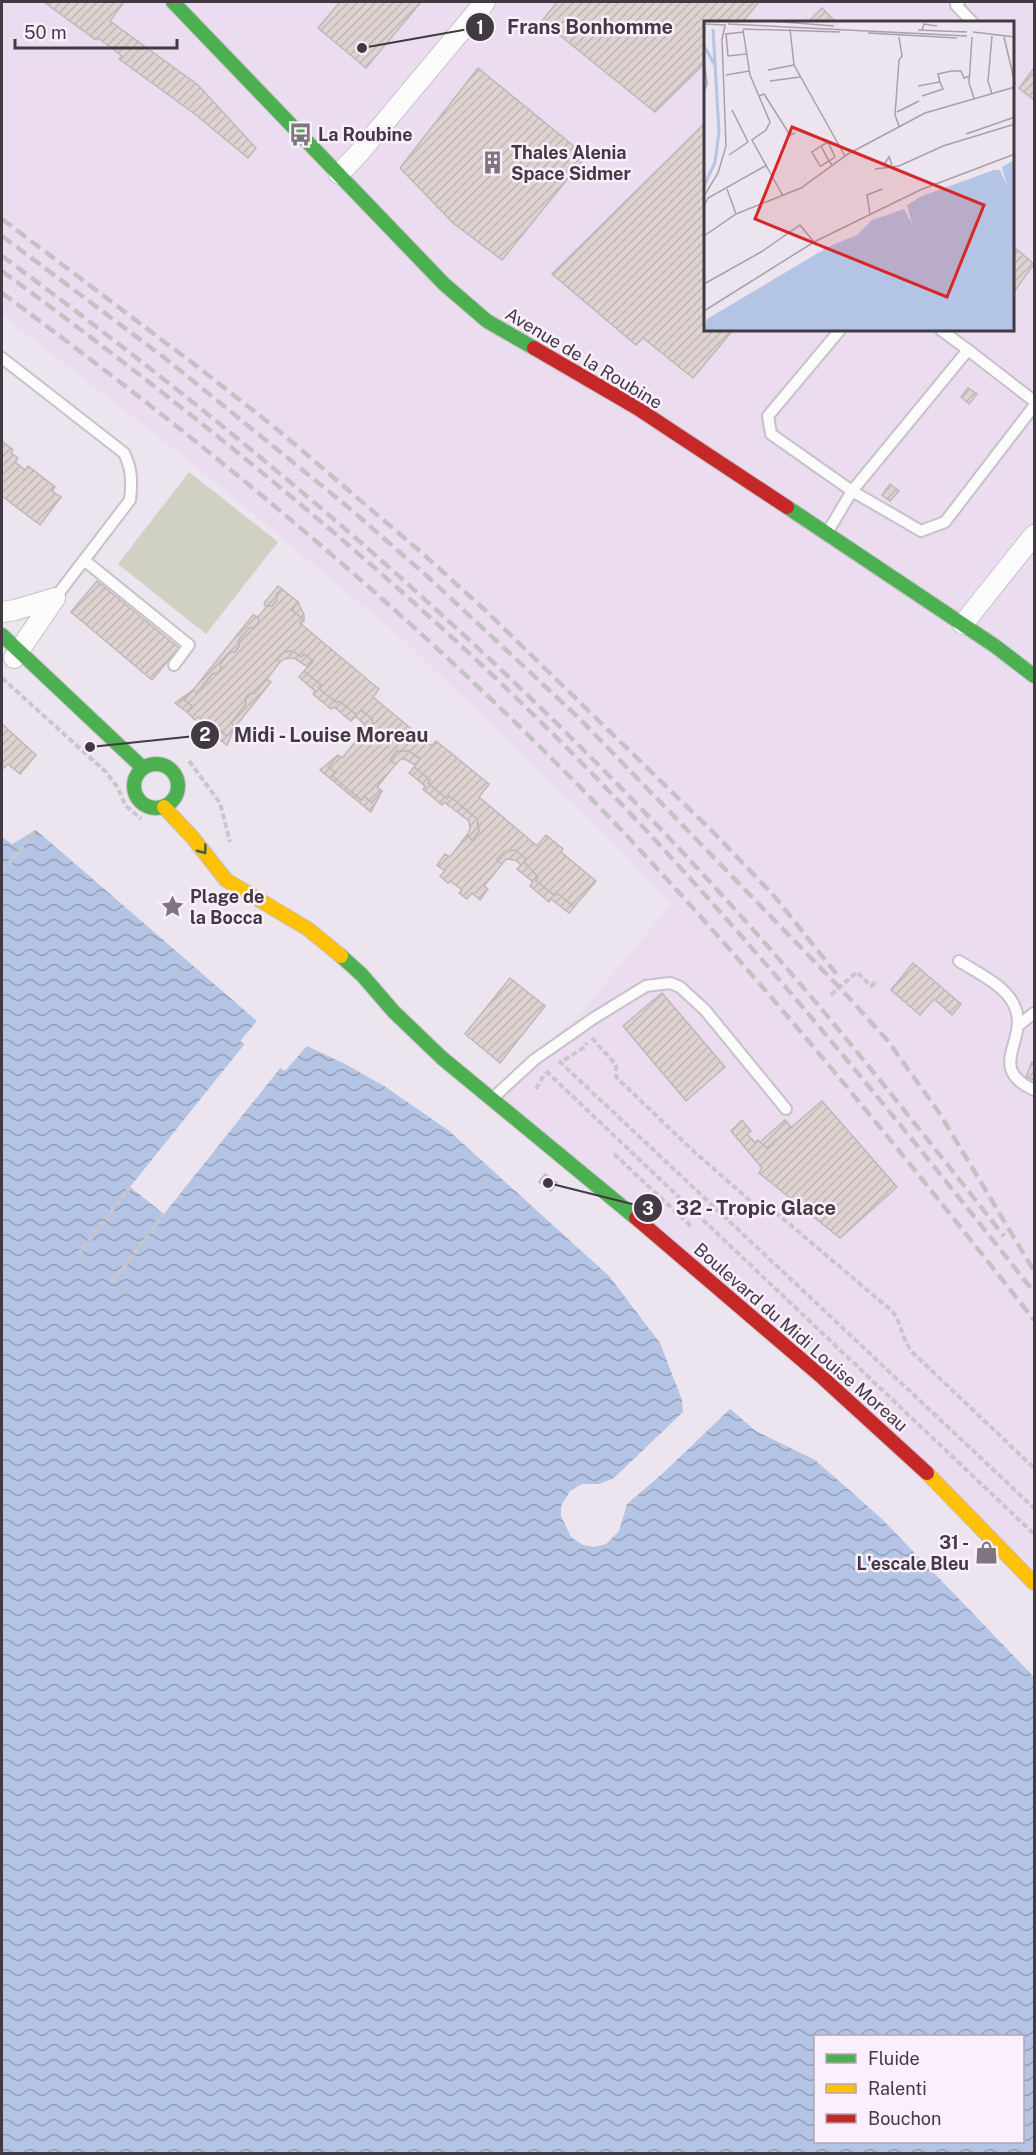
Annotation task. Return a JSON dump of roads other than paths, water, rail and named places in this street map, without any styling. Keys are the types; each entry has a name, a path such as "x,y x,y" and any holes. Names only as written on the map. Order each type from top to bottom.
{"main road":[{"name":"Avenue de la Roubine","path":"174,2 444,284 487,321 637,408 963,624 1035,676"},
{"name":"Boulevard du Midi Louise Moreau","path":"2,635 11,653 129,771 134,781 136,797 141,803 156,809 164,807 193,838 226,880 308,929 334,950 362,975 394,1012 442,1058 691,1263 814,1370 933,1479 1035,1582"},
{"name":"Boulevard du Midi Louise Moreau","path":"11,653 143,768"},
{"path":"134,781 137,773 143,768 158,764 171,771 178,784 176,795 164,807"},
{"path":"176,795 180,804 209,836"},
{"name":"Boulevard du Midi Louise Moreau","path":"243,876 258,900"}],"street":[{"path":"339,174 485,2"},
{"path":"963,624 1035,536"},
{"path":"2,612 55,598"},
{"path":"11,653 55,598"}],"lane":[{"path":"959,2 956,5 971,21"},
{"path":"838,332 768,416 771,434 852,491 921,531 945,522 1035,406"},
{"path":"944,332 1035,401"},
{"path":"827,534 852,491 968,350"},
{"path":"2,358 124,453 130,466 132,482 130,500 55,598"},
{"path":"84,560 189,645 174,665"},
{"path":"959,962 1007,994 1013,1002 1018,1013 1019,1025 1010,1059 1011,1069 1021,1083 1035,1090"},
{"path":"492,1099 534,1060 594,1018 646,986 670,983 680,987 705,1010 786,1109"},
{"path":"1019,1025 1035,1013"}],"water":[{"path":"36,830 257,1021 240,1041 285,1071 307,1046 384,1086 448,1130 609,1276 660,1343 682,1400 683,1412 614,1478 599,1484 582,1484 570,1491 561,1506 561,1516 571,1537 583,1545 594,1547 606,1544 619,1531 627,1504 730,1409 756,1431 815,1460 881,1518 1034,1677 1034,2153 2,2153 2,837 12,844"}],"railway":[{"path":"2,219 278,430 422,553 486,611 714,833 775,897 838,976"},
{"path":"2,236 166,359 348,507 428,577 579,718 840,988 888,1041 940,1114 1034,1271"},
{"path":"2,256 193,402 286,478 466,637 553,720 638,805 794,976 1004,1236"},
{"path":"2,271 160,391 316,517 466,650 538,719 664,850 774,973 880,1100 1034,1292"},
{"path":"2,293 154,409 302,529 445,656 582,789 701,917 815,1048 1034,1320"}],"place":[{"name":"Frans Bonhomme","path":"362,48"},
{"name":"La Roubine","path":"300,134"},
{"name":"Thales Alenia Space Sidmer","path":"493,162"},
{"name":"Midi - Louise Moreau","path":"90,747"},
{"name":"Plage de la Bocca","path":"172,906"},
{"name":"32 - Tropic Glace","path":"548,1183"},
{"name":"31 - L'escale Bleu","path":"987,1552"}]}
